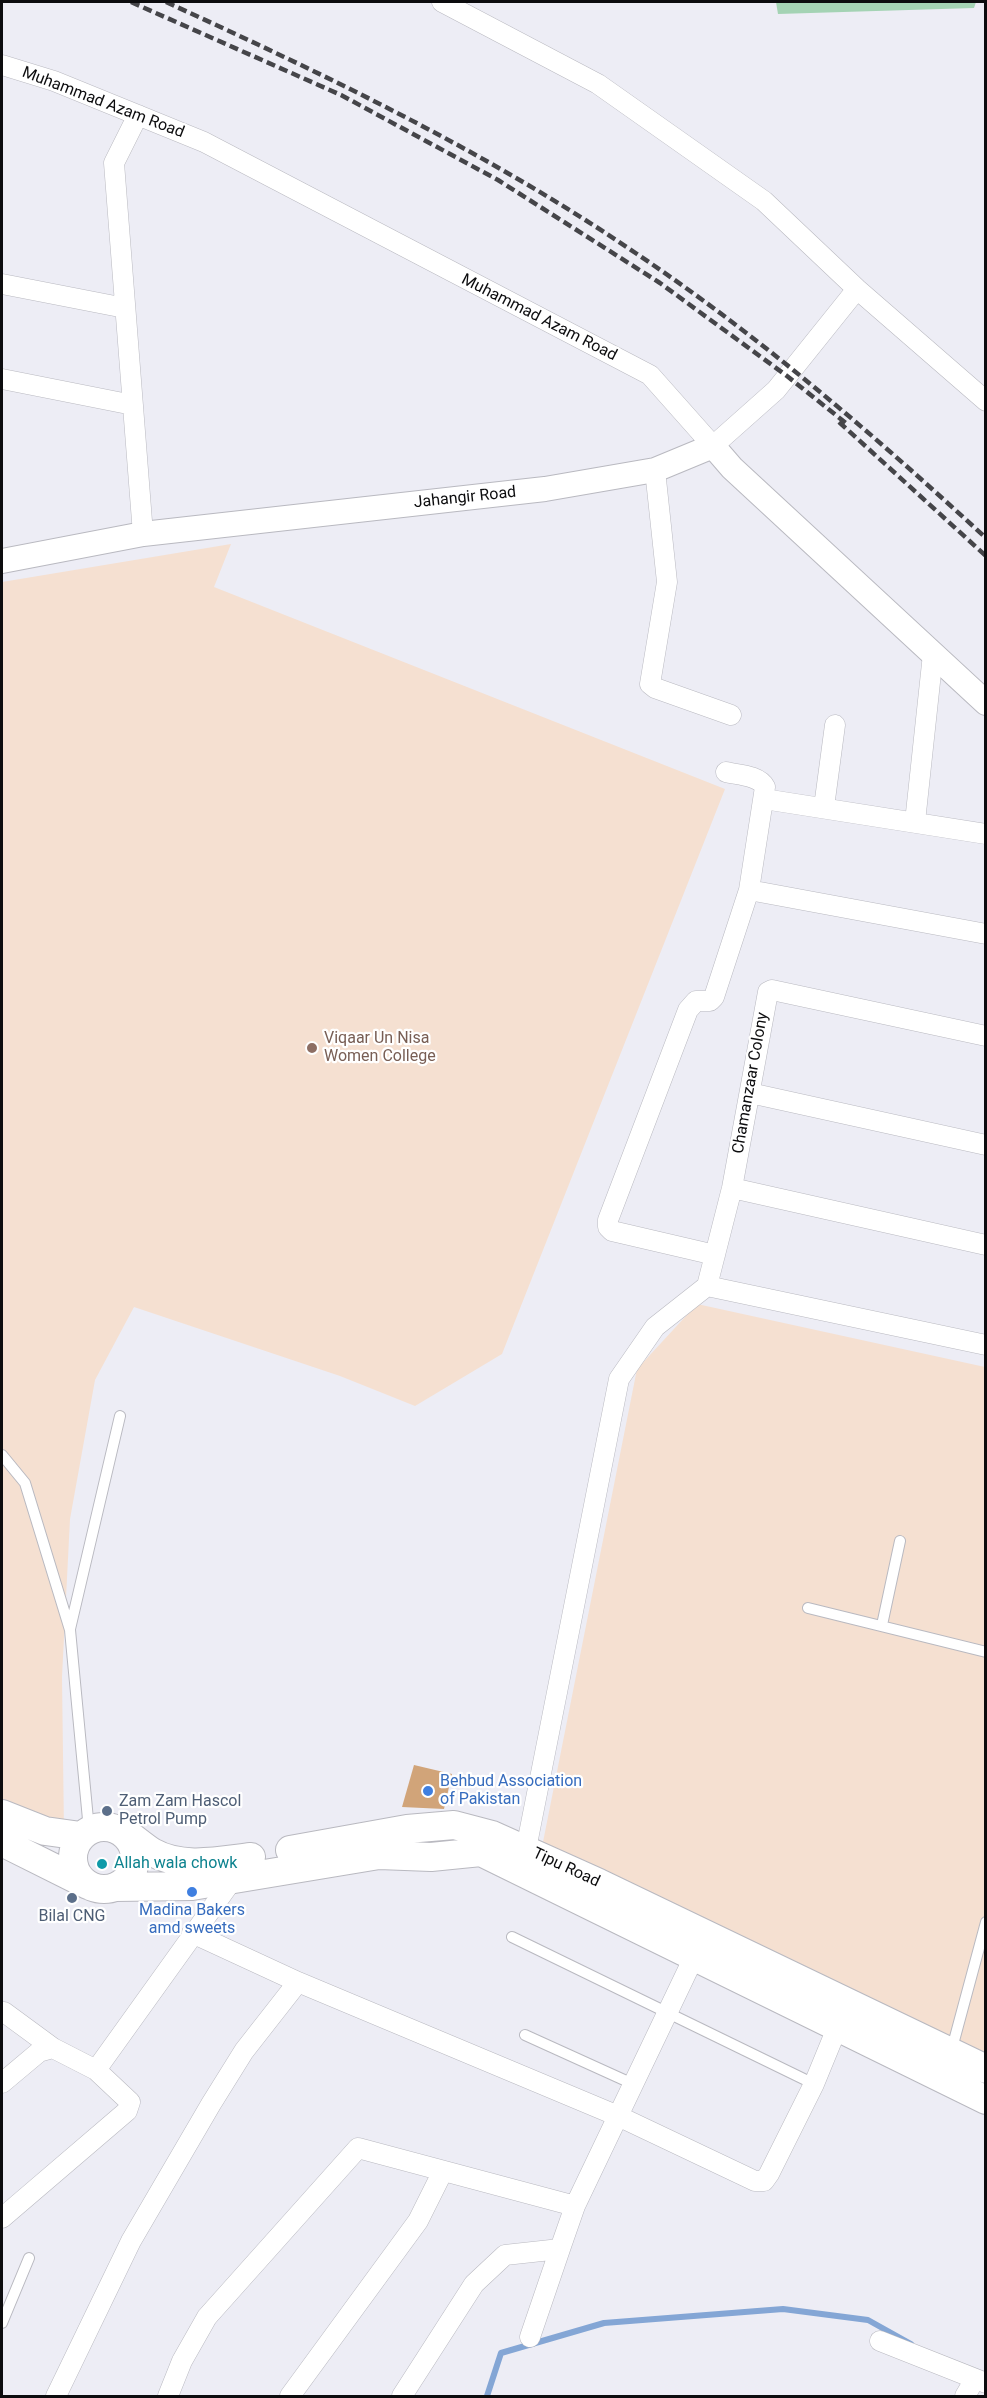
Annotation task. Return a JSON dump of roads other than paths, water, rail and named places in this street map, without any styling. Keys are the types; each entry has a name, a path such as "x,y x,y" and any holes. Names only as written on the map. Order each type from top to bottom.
{"main road":[{"path":"2,1814 45,1831 85,1833 105,1826 121,1830 131,1840 136,1854 135,1868 127,1880 103,1887 2,1842"},
{"name":"Tipu Road","path":"121,1830 152,1851 170,1858 203,1863 407,1829 454,1825 492,1835 526,1849 951,2052 984,2065"},
{"path":"85,1833 75,1845 72,1857 75,1869 81,1879 103,1887 192,1886 379,1855 431,1857 482,1852 986,2100"}],"street":[{"path":"442,2 598,84 764,201 857,289 986,400"},
{"name":"Muhammad Azam Road","path":"2,65 54,81 204,142 650,375 732,468 986,703"},
{"path":"138,115 114,163 143,534"},
{"path":"2,284 125,308"},
{"name":"Jahangir Road","path":"2,561 143,534 545,489 655,470 713,446 776,390 857,289"},
{"path":"2,379 133,405"},
{"path":"655,470 667,582 650,684 655,688 731,715"},
{"path":"915,822 933,654"},
{"path":"824,807 834,725"},
{"path":"715,1255 612,1231 608,1227 608,1220 688,1010 696,1001 710,1001 714,997 749,890 764,799 762,782 726,772"},
{"path":"764,799 986,834"},
{"path":"749,890 986,933"},
{"name":"Chamanzaar Colony","path":"707,1286 732,1188 766,996 772,990 986,1036"},
{"path":"750,1093 986,1145"},
{"path":"732,1188 986,1245"},
{"path":"526,1849 619,1379 656,1327 707,1286 986,1345"},
{"path":"96,2070 192,1933 233,1879"},
{"path":"192,1933 298,1983 618,2116 755,2181 764,2181 814,2084 837,2028"},
{"path":"530,2337 575,2206 694,1957"},
{"path":"56,2397 131,2241 211,2104 244,2051 298,1983"},
{"path":"2,2218 127,2111 130,2102 96,2070 53,2048 4,2012"},
{"path":"2,2083 39,2052 53,2048"},
{"path":"168,2397 183,2361 207,2317 358,2148 575,2206"},
{"path":"290,2397 418,2221 443,2171"},
{"path":"402,2397 445,2325 474,2284 505,2255 560,2249"},
{"path":"880,2341 980,2381 966,2397"}],"lane":[{"path":"70,1630 120,1416"},
{"path":"2,1455 25,1483 70,1630 85,1833"},
{"path":"882,1625 900,1540"},
{"path":"808,1608 986,1652"},
{"path":"951,2052 986,1922"},
{"path":"512,1937 814,2084"},
{"path":"525,2036 633,2084"},
{"path":"2,2324 29,2258"}],"waterway":[{"path":"487,2396 501,2353 604,2323 783,2309 868,2320 911,2344"}],"railway":[{"path":"131,2 341,95 498,180 660,283 787,376 847,424"},
{"path":"166,2 287,58 407,118 466,149 581,217 729,319 860,425 986,538"},
{"path":"839,422 986,556"}],"place":[{"name":"Viqaar Un Nisa Women College","path":"312,1048"},
{"name":"Behbud Association of Pakistan","path":"428,1791"},
{"name":"Zam Zam Hascol Petrol Pump","path":"107,1811"},
{"name":"Allah wala chowk","path":"102,1864"},
{"name":"Madina Bakers amd sweets","path":"192,1892"},
{"name":"Bilal CNG","path":"72,1898"}]}
